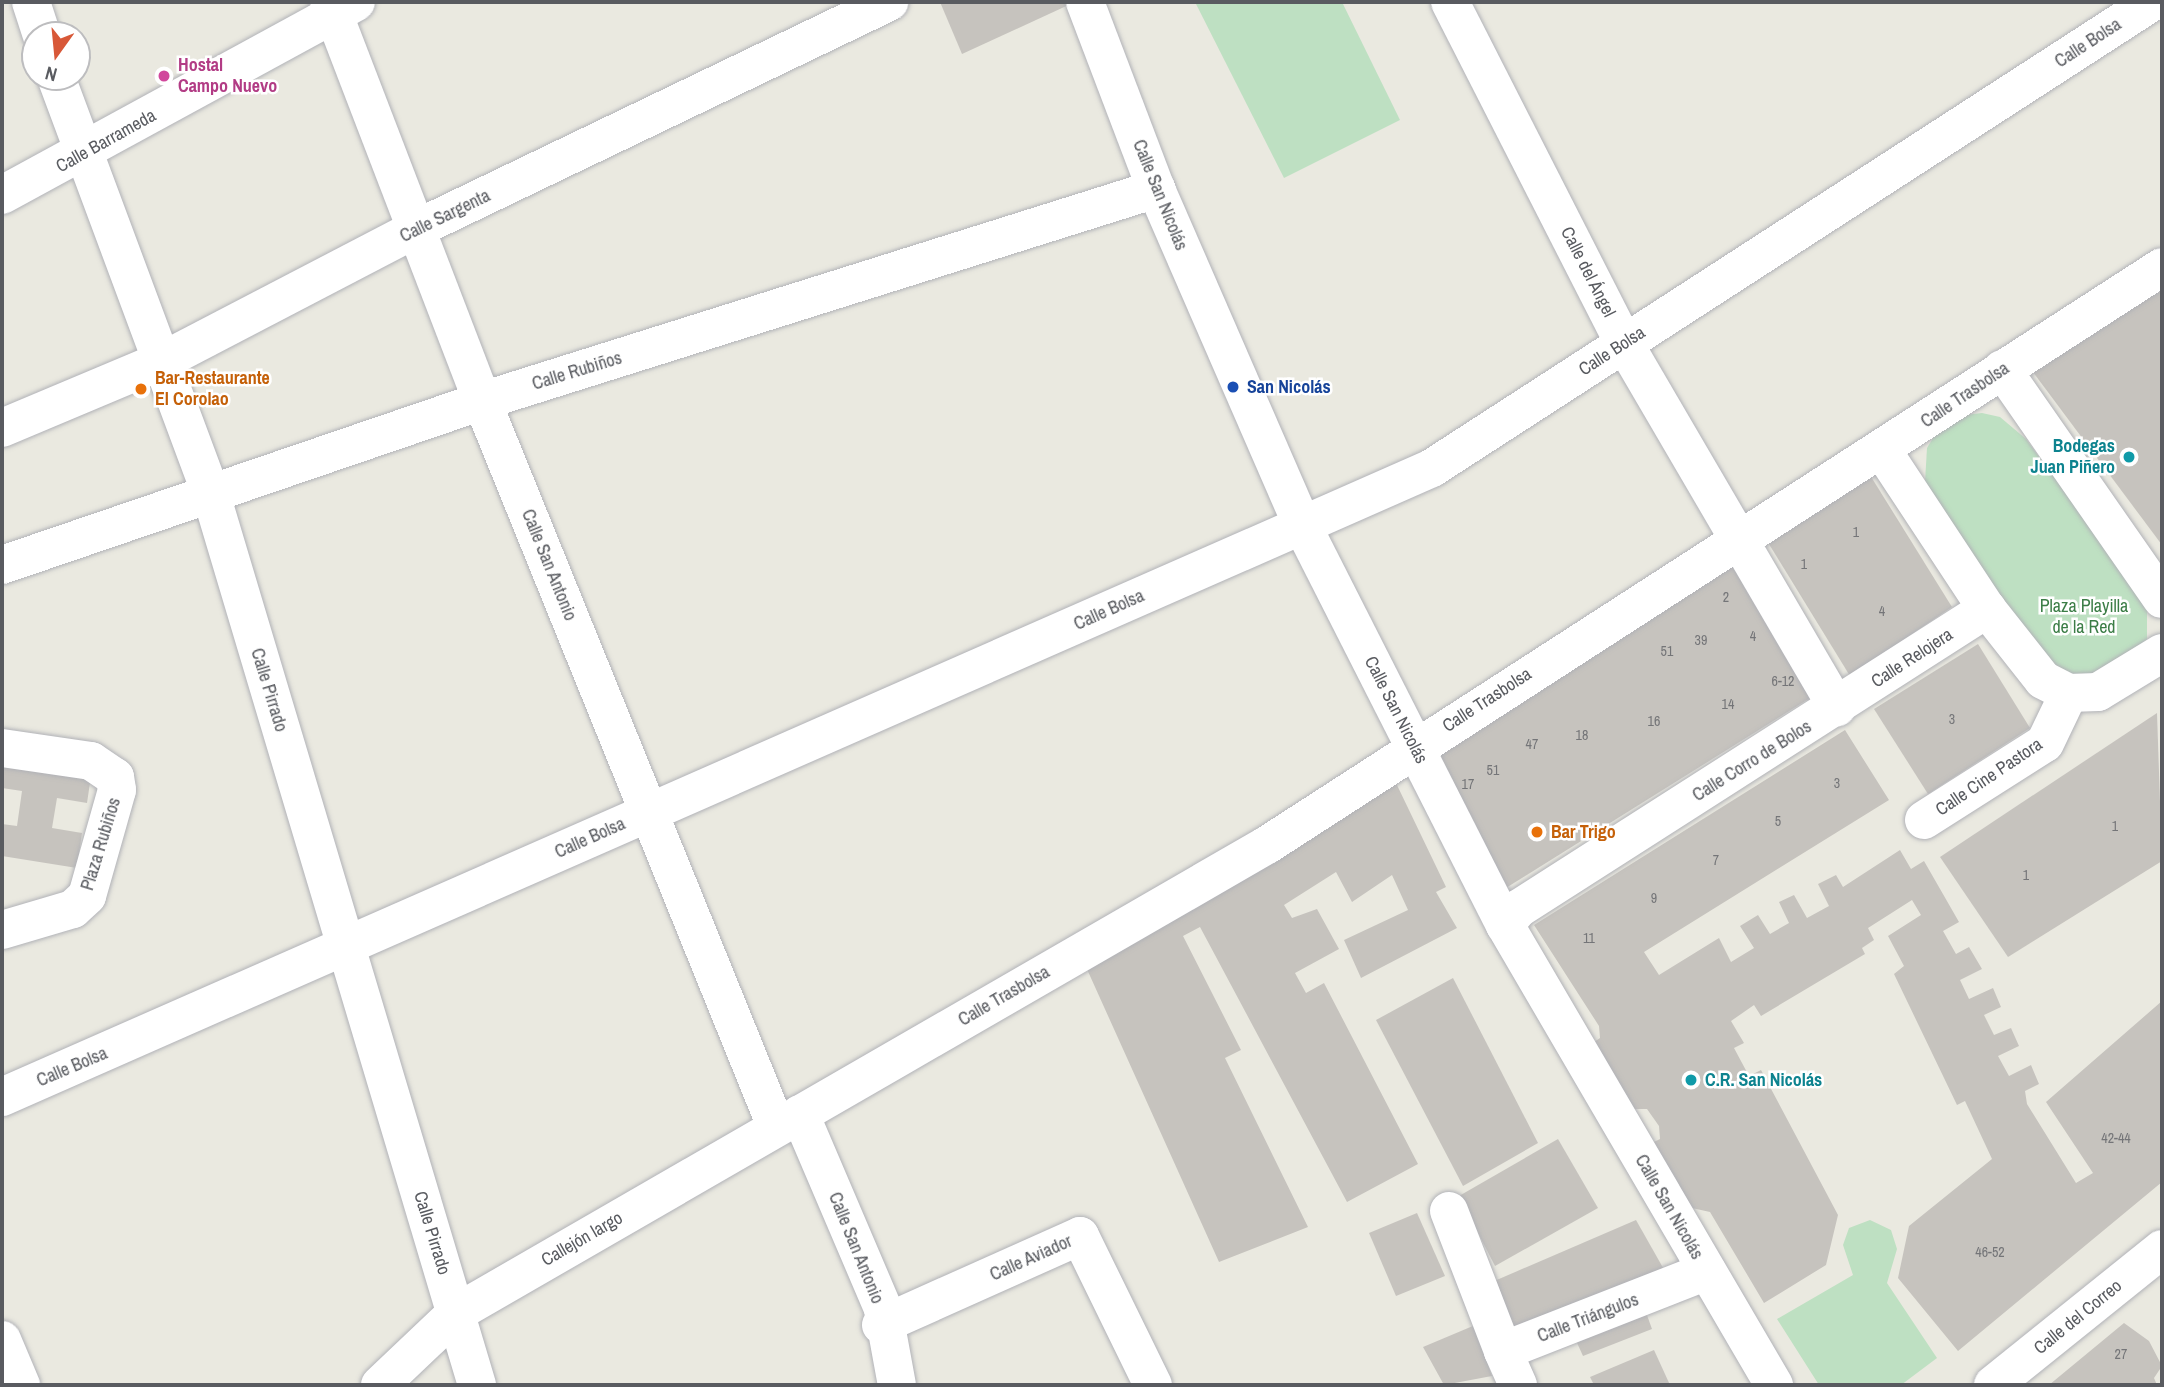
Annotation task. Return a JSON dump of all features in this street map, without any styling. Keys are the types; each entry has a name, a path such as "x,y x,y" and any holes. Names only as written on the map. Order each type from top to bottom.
{"street":[{"path":"31,2 37,21"},
{"name":"Calle Sargenta","path":"2,428 166,359 416,229 889,2"},
{"name":"Calle San Nicolás","path":"1085,2 1156,189 1302,525 1505,925 1774,1385"},
{"name":"Calle del Ángel","path":"1450,2 1624,343 1736,536"},
{"name":"Calle Bolsa","path":"2,1097 346,948 650,811 1432,468 2152,2"},
{"name":"Calle San Antonio","path":"340,6 416,229 482,401 650,811 788,1120 883,1309 881,1325 897,1385"},
{"name":"Calle Barrameda","path":"2,195 82,155 340,6"},
{"name":"Calle Pirrado","path":"61,91 82,155 166,359 210,491 477,1385"},
{"name":"Calle Rubiños","path":"2,565 210,491 482,401 1156,189"},
{"name":"Calle Trasbolsa","path":"788,1120 1266,845 1736,536 1882,450 2002,369 2162,267"},
{"path":"2002,369 2162,599"},
{"path":"1882,450 1987,609 2033,670 2069,692 2111,687 2162,653"},
{"path":"1736,536 1837,707"},
{"name":"Calle Relojera","path":"1837,707 1987,609"},
{"name":"Calle Cine Pastora","path":"1924,820 2045,743 2069,692"},
{"name":"Calle Corro de Bolos","path":"1505,925 1518,909 1837,707"},
{"name":"Plaza Rubiños","path":"2,748 91,761 115,777 117,790 87,896 73,909 2,930"},
{"name":"Callejón largo","path":"380,1385 456,1313 788,1120"},
{"path":"1449,1210 1518,1385"},
{"name":"Calle Aviador","path":"881,1325 1080,1236 1153,1385"},
{"name":"Calle del Correo","path":"1993,1385 2162,1249"},
{"name":"Calle Triángulos","path":"1503,1351 1707,1272"},
{"path":"2,1340 21,1385"}],"green space":[{"path":"1195,2 1342,2 1400,120 1284,178"},
{"name":"Plaza Playilla de la Red","path":"1982,413 2000,417 2026,439 2147,604 2147,639 2140,655 2097,683 2048,670 1925,482 1927,448 1936,433 1965,415"},
{"path":"1870,1220 1891,1230 1897,1249 1887,1283 1937,1358 1901,1385 1819,1385 1777,1319 1853,1275 1843,1245 1849,1228"}],"building":[{"path":"940,2 1075,2 962,54"},
{"name":"Bodegas Juan Piñero","path":"2162,283 2162,545 2030,368"},
{"path":"1865,467 1952,607 1850,676 1764,536"},
{"path":"1736,562 1818,693 1501,891 1433,754"},
{"path":"1978,644 2030,728 1928,794 1874,709"},
{"path":"2157,713 2162,861 2008,957 1940,857"},
{"path":"1845,730 1889,800 1644,952 1659,975 1719,938 1731,962 1754,948 1740,926 1758,915 1770,934 1789,923 1779,902 1794,895 1807,918 1829,906 1818,884 1836,875 1843,887 1900,850 1911,869 1924,861 1959,922 1943,931 1956,954 1969,947 1982,969 1960,980 1969,999 1993,988 2001,1007 1984,1015 1994,1035 2011,1028 2019,1046 1998,1056 2009,1076 2031,1065 2039,1084 2025,1091 2027,1104 2076,1183 2093,1173 2046,1102 2162,1001 2162,1182 1958,1351 1898,1278 1909,1226 1992,1159 1965,1101 1957,1105 1894,974 1904,966 1888,936 1921,915 1912,900 1868,928 1874,940 1862,948 1865,954 1761,1016 1754,1005 1731,1021 1744,1043 1734,1048 1749,1076 1761,1070 1838,1215 1826,1265 1764,1303 1710,1212 1692,1208 1652,1143 1660,1139 1659,1126 1647,1109 1632,1109 1591,1044 1600,1038 1599,1026 1534,925"},
{"path":"2,755 92,769 87,803 57,798 52,828 82,833 77,868 2,856 2,824 17,826 22,791 2,788"},
{"path":"1396,783 1446,887 1436,892 1457,928 1361,978 1344,940 1408,910 1392,875 1352,902 1336,872 1284,905 1292,918 1317,909 1339,949 1295,973 1306,993 1324,983 1418,1164 1347,1202 1200,927 1183,936 1241,1050 1225,1058 1308,1227 1219,1262 1086,967"},
{"path":"1453,978 1538,1143 1463,1186 1376,1020"},
{"path":"1558,1139 1598,1208 1495,1266 1459,1196"},
{"path":"1417,1213 1445,1276 1396,1296 1369,1233"},
{"path":"1636,1220 1666,1273 1519,1336 1492,1282"},
{"path":"1644,1307 1652,1329 1583,1356 1573,1334"},
{"path":"1480,1323 1495,1357 1487,1362 1492,1376 1444,1385 1423,1347"},
{"path":"2124,1323 2149,1341 2162,1366 2154,1378 2157,1385 2049,1385"},
{"path":"1654,1350 1670,1385 1594,1385 1590,1377"}],"place":[{"name":"Hostal Campo Nuevo","path":"164,76"},
{"name":"San Nicolás","path":"1233,387"},
{"name":"Bar-Restaurante El Corolao","path":"141,389"},
{"name":"Bodegas Juan Piñero","path":"2129,457"},
{"name":"Bar Trigo","path":"1537,832"},
{"name":"C.R. San Nicolás","path":"1691,1080"}]}
